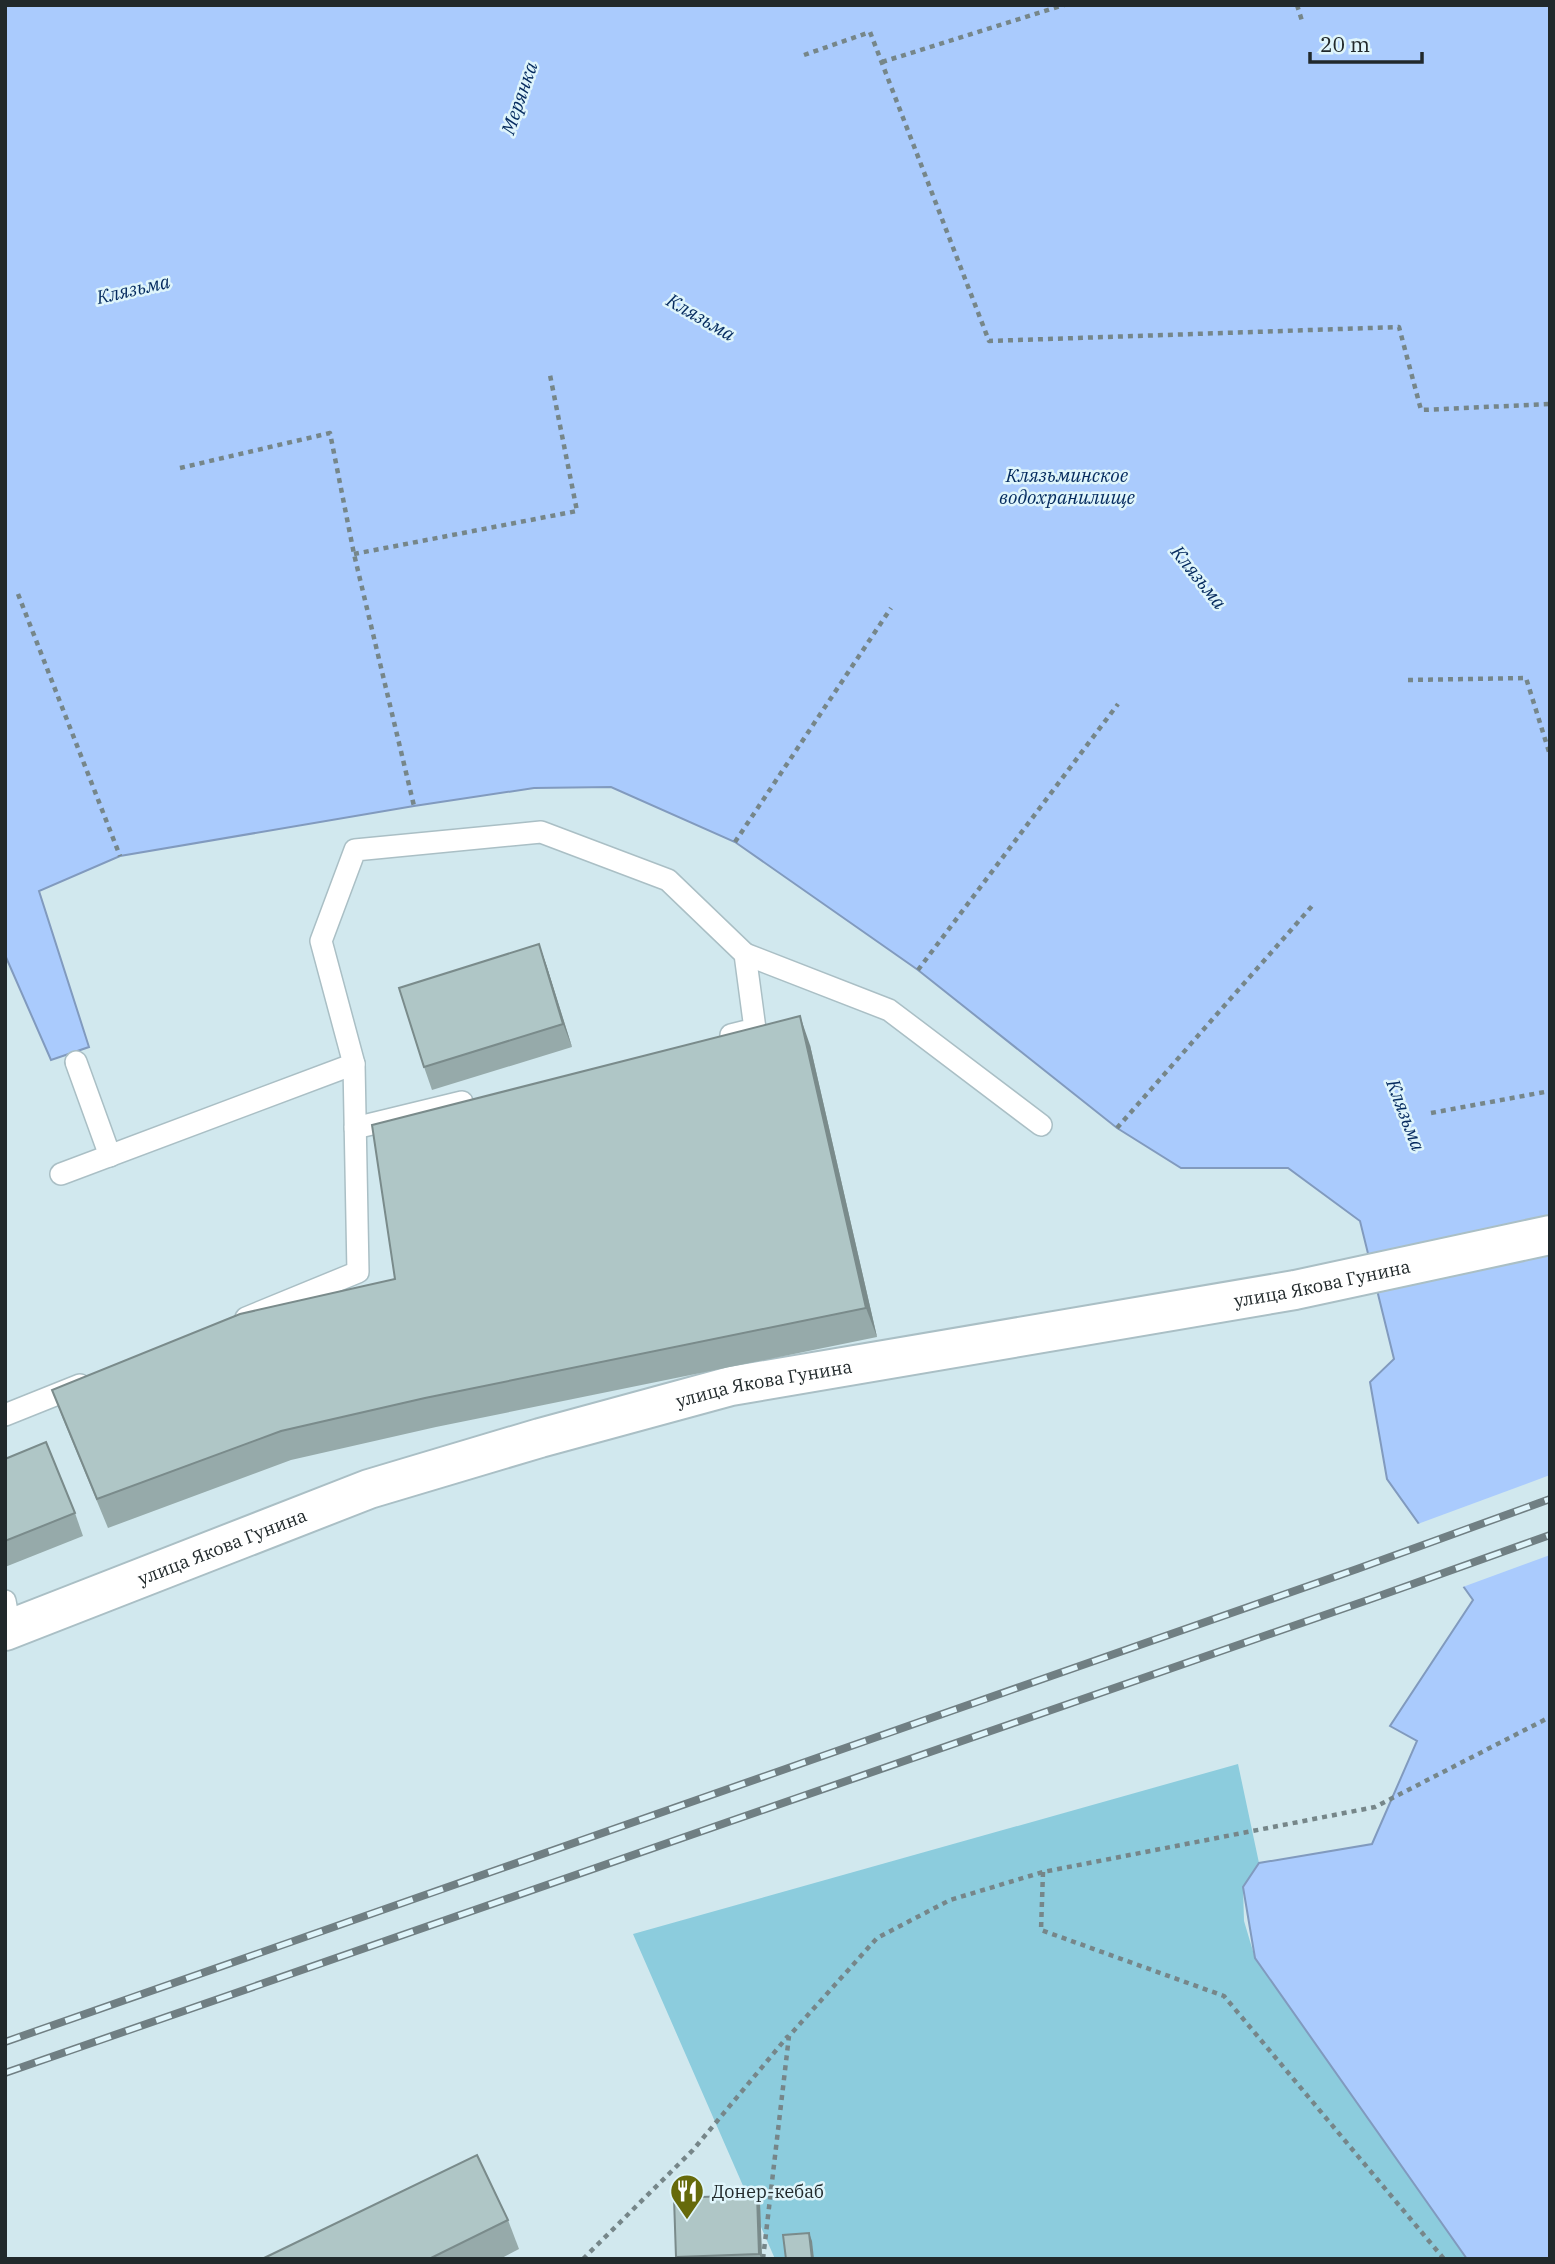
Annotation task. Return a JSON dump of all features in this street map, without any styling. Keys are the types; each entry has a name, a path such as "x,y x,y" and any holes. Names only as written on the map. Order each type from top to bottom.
{"street":[{"name":"улица Якова Гунина","path":"7,1620 369,1489 540,1437 718,1389 1295,1290 1550,1235"}],"lane":[{"path":"232,1323 358,1272 354,1064 321,941 355,850 541,832 668,880 745,954 889,1010 1041,1125"},
{"path":"715,1039 755,1029 745,954"},
{"path":"76,1062 110,1156"},
{"path":"61,1174 354,1064"},
{"path":"355,1128 475,1099"},
{"path":"5,1415 93,1379"}],"path":[{"path":"882,62 1064,5"},
{"path":"1297,5 1303,24"},
{"path":"804,55 870,32 989,341 1399,327 1421,410 1550,404"},
{"path":"354,554 577,511 550,375"},
{"path":"180,468 330,432 354,554 414,806"},
{"path":"18,594 120,856"},
{"path":"736,842 891,608"},
{"path":"1408,680 1525,678 1550,755"},
{"path":"918,970 1118,705"},
{"path":"1117,1128 1312,906"},
{"path":"1431,1113 1550,1091"},
{"path":"583,2259 694,2150 789,2036 877,1938 950,1899 1043,1872 1375,1807 1550,1717"},
{"path":"1043,1872 1041,1930 1224,1996 1444,2259"},
{"path":"763,2259 789,2036"}],"shaded area":[{"path":"1238,1764 1259,1863 1243,1887 1244,1921 1255,1958 1467,2259 775,2259 633,1934"}],"water":[{"name":"Клязьминское водохранилище","path":"5,5 1550,5 1550,2259 1467,2259 1255,1958 1243,1887 1259,1863 1372,1844 1417,1741 1390,1726 1473,1600 1387,1479 1370,1382 1394,1359 1360,1221 1288,1168 1181,1168 1117,1128 918,970 735,842 611,787 534,788 120,856 39,891 89,1047 51,1060 5,955"}],"pier":[{"path":"1550,1475 1550,1555 1460,1588 1415,1525"}],"building":[{"path":"539,944 563,1024 424,1067 399,988"},
{"path":"800,1016 866,1308 425,1398 281,1431 97,1499 52,1390 240,1314 395,1279 372,1125"},
{"path":"46,1442 75,1513 5,1541 5,1459"},
{"path":"477,2155 508,2220 429,2259 262,2259"},
{"path":"757,2195 759,2254 676,2257 674,2198"},
{"path":"809,2233 812,2259 786,2259 783,2235"}],"railway":[{"path":"5,2042 1550,1499"},
{"path":"5,2073 1550,1535"}],"place":[{"name":"Донер-кебаб","path":"687,2221"}],"water label":[{"name":"Мерянка","path":"519,98"},
{"name":"Клязьма","path":"133,289"},
{"name":"Клязьма","path":"701,317"},
{"name":"Клязьма","path":"1199,577"},
{"name":"Клязьма","path":"1406,1115"}]}
